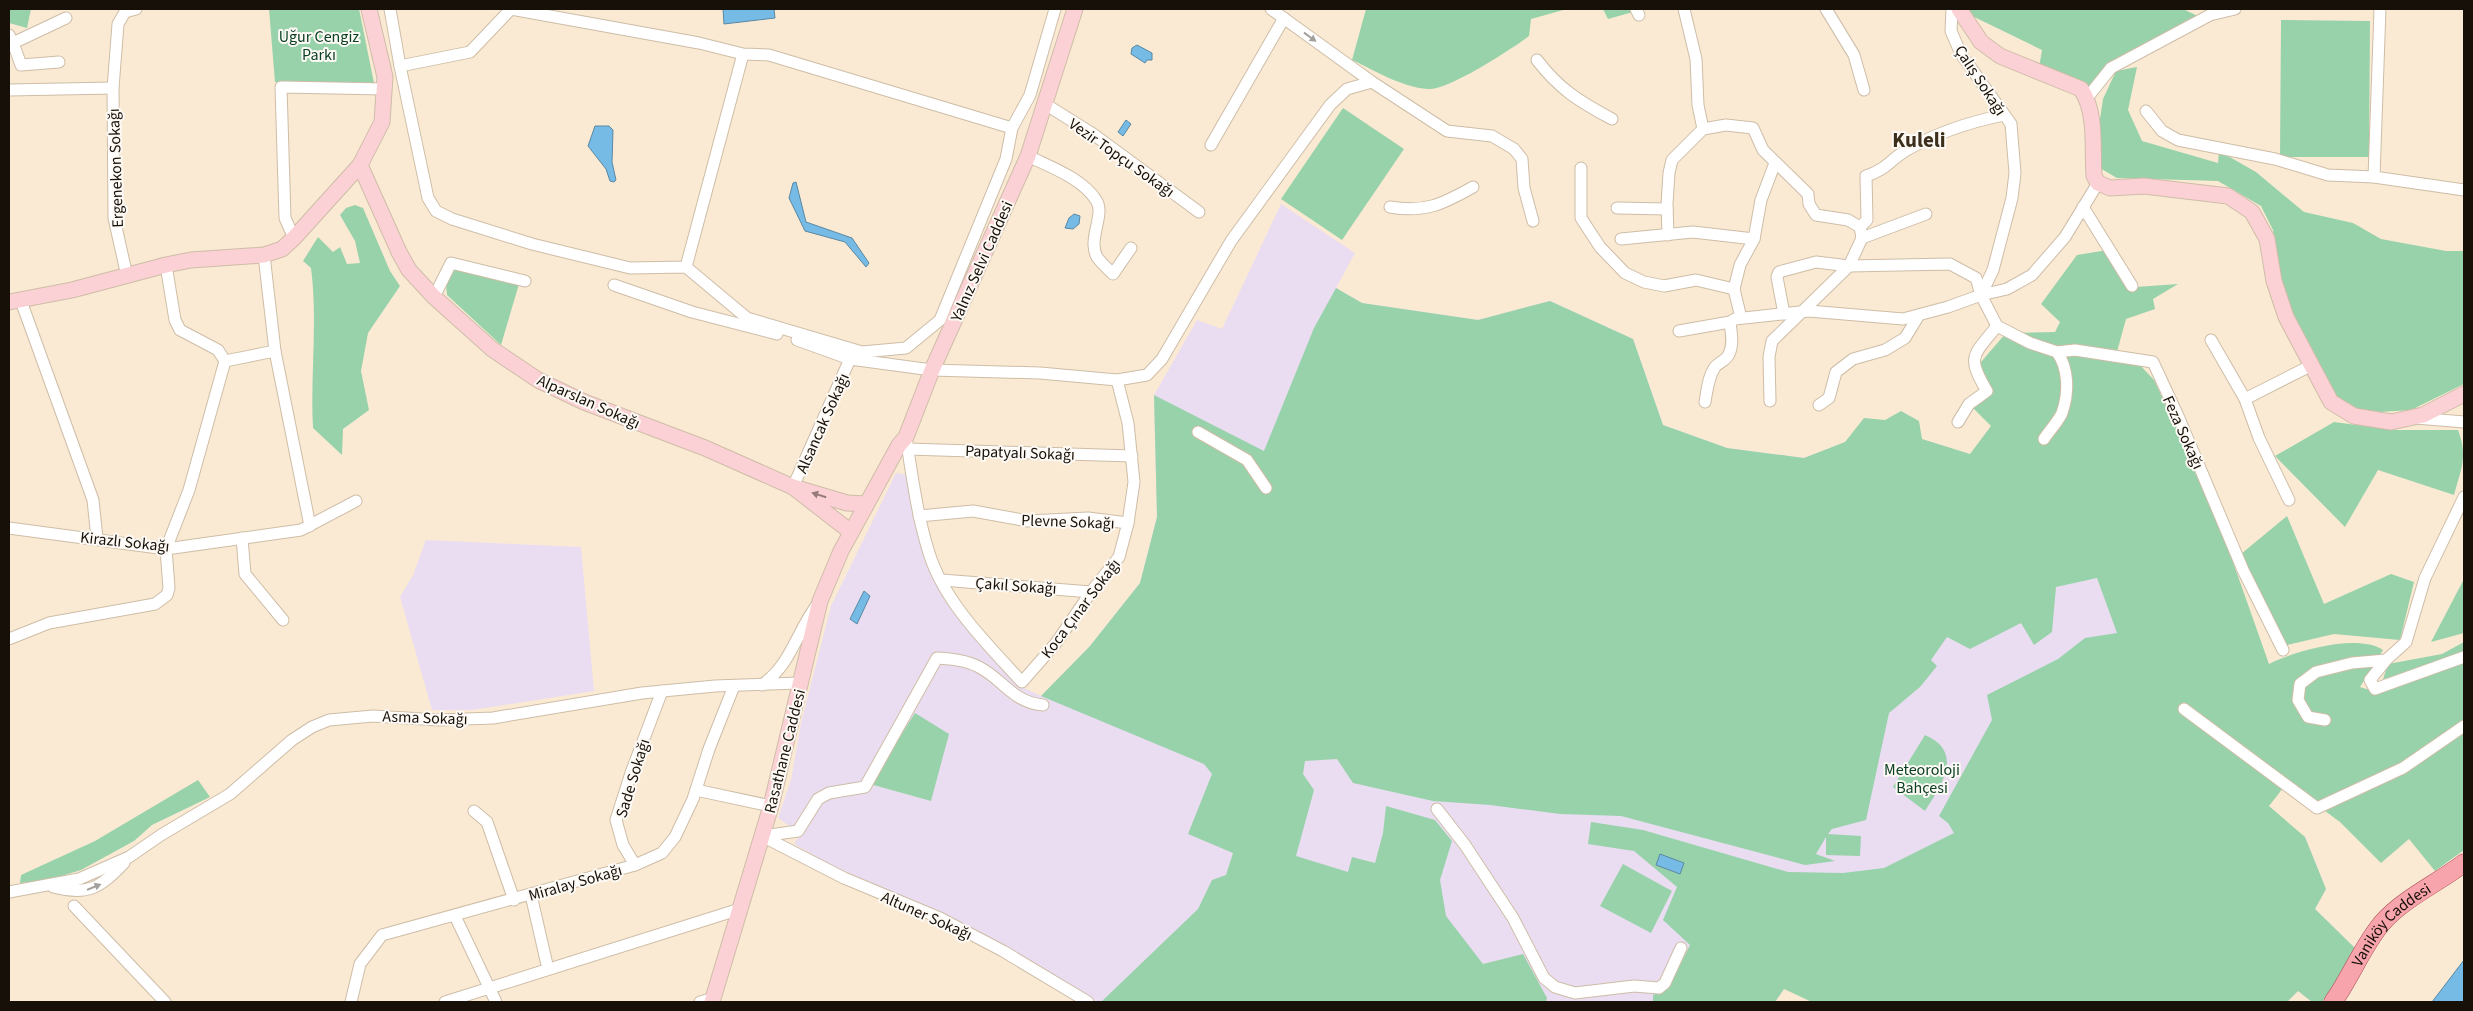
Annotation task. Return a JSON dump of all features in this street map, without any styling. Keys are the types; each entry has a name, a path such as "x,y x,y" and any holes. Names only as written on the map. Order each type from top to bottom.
{"main road":[{"name":"Vaniköy Caddesi","path":"2333,1002 2366,945 2382,923 2411,899 2464,863"}],"street":[{"name":"Ergenekon Sokağı","path":"128,276 114,218 113,88 118,24 125,12 136,9"},
{"path":"97,538 93,500 15,302 191,260 264,256 282,249 360,165 382,122 385,77 369,9"},
{"path":"390,9 428,198 436,211 452,219 532,244 630,268 686,267 747,318 862,352 906,348 940,320 1006,159 1012,128 1030,95 1055,9"},
{"path":"400,66 470,52 511,9 699,43 743,54 769,55 1012,128"},
{"name":"Yalnız Selvi Caddesi","path":"866,504 899,445 907,443 932,370 1028,156 1075,9"},
{"path":"1271,9 1372,82 1447,130 1492,136 1514,149 1522,159 1524,188 1533,221"},
{"path":"1684,9 1695,51 1698,105 1703,129"},
{"path":"1826,9 1854,55 1864,90"},
{"name":"Çalış Sokağı","path":"1952,9 1951,31 1961,54 2011,124 2015,173 2012,198 1993,270 1981,295"},
{"path":"1959,9 1981,42 2000,56 2081,89 2087,98 2092,122 2094,176 2098,183 2110,188 2144,186 2228,196 2252,212 2267,239 2274,281 2286,317 2331,402 2354,416 2391,422 2423,415 2464,394"},
{"path":"2087,98 2111,68 2210,15 2235,9"},
{"path":"2374,177 2380,9"},
{"path":"59,62 21,65 11,39 66,18"},
{"path":"1211,145 1284,18"},
{"path":"686,267 743,54"},
{"path":"1537,60 1552,80 1576,100 1612,118"},
{"path":"614,285 692,312 785,336 850,358 932,370 1040,374 1117,380 1147,375 1162,359 1232,241 1330,105 1347,89 1372,82"},
{"path":"294,238 287,224 284,198 281,87 384,89"},
{"name":"Ergenekon Sokağı","path":"9,90 113,88"},
{"name":"Vezir Topçu Sokağı","path":"1045,104 1093,134 1199,212"},
{"path":"2146,111 2162,131 2178,140 2275,159 2328,175 2374,177 2464,190"},
{"path":"1770,402 1769,357 1772,341 1849,266 1867,220 1866,176 1881,171 1903,152 1925,141 1963,125 2004,115"},
{"path":"1668,235 1668,173 1672,160 1703,129 1726,125 1752,128 1763,150 1808,194 1809,204 1816,215 1848,220 1861,232"},
{"path":"1028,156 1076,181 1097,200 1099,209 1094,240 1097,256 1113,274 1131,248"},
{"path":"1705,402 1708,384 1716,366 1724,361 1730,353 1735,320 1734,289 1740,265 1754,239 1761,200 1775,162"},
{"name":"Alparslan Sokağı","path":"360,165 404,262 434,297 492,349 549,385 612,414 705,448 793,487 847,503 866,504"},
{"path":"1581,168 1581,218 1606,254 1625,273 1644,282 1664,286 1696,280 1734,289"},
{"path":"1679,331 1735,320 1801,312 1903,319 2007,289 2032,274 2065,237 2098,183"},
{"path":"1390,207 1408,210 1428,208 1449,201 1473,187"},
{"path":"2083,207 2132,286"},
{"path":"1617,208 1667,209"},
{"path":"1861,232 1926,214"},
{"path":"1621,239 1693,232 1754,239"},
{"path":"264,256 275,351 310,526"},
{"path":"1784,314 1777,277 1779,272 1816,262 1849,266 1950,264 1976,278 1981,295 1997,326 1975,352 1974,369 1987,391 1969,404 1958,422"},
{"path":"434,297 451,263 526,281"},
{"path":"9,639 49,623 155,604 167,595 169,588 166,549 189,490 225,361 218,350 180,330 175,320 166,265"},
{"path":"1819,405 1829,398 1836,372 1853,359 1885,350 1905,338 1919,314"},
{"name":"Feza Sokağı","path":"1997,326 2030,343 2057,352 2075,350 2153,362 2178,416 2243,570 2283,650"},
{"path":"2212,340 2245,399 2258,438 2289,500"},
{"path":"225,361 275,351"},
{"path":"2044,439 2061,414 2066,389 2066,364 2057,352"},
{"name":"Alsancak Sokağı","path":"793,487 850,358"},
{"path":"2245,399 2312,365"},
{"name":"Koca Çınar Sokağı","path":"942,580 958,608 975,630 1022,682 1056,643 1091,592 1119,557 1128,524 1134,482 1128,423 1117,380"},
{"path":"2412,418 2464,422"},
{"path":"1198,432 1247,460 1266,488"},
{"path":"907,443 919,516 929,555 942,580"},
{"name":"Papatyalı Sokağı","path":"907,443 1132,456"},
{"name":"Alparslan Sokağı","path":"793,487 851,532"},
{"path":"2464,497 2426,578 2406,642 2386,660 2370,680 2375,689 2464,657"},
{"name":"Kirazlı Sokağı","path":"9,528 97,538 166,549 301,530 356,501"},
{"name":"Rasathane Caddesi","path":"709,1001 772,806 820,601 851,532 866,504"},
{"name":"Plevne Sokağı","path":"919,516 973,511 1028,521 1088,518 1128,524"},
{"path":"242,538 246,574 283,620"},
{"name":"Çakıl Sokağı","path":"942,580 1091,592"},
{"path":"762,685 781,669 807,620 820,601"},
{"path":"762,836 798,832 818,799 837,791 865,787 937,658 958,659 980,667 1010,692 1028,703 1043,705"},
{"path":"2324,720 2308,717 2298,700 2300,684 2316,672 2352,663 2386,660"},
{"name":"Asma Sokağı","path":"9,892 49,886 75,891 90,890 104,882 129,857 160,835 230,794 292,740 312,727 329,720 373,716 439,720 493,718 662,691 800,683"},
{"name":"Miralay Sokağı","path":"350,1002 360,964 382,935 635,865 662,853 675,837 696,790 709,749 734,686"},
{"name":"Sade Sokağı","path":"635,865 623,845 616,820 631,773 662,691"},
{"path":"2184,709 2318,808 2403,768 2464,726"},
{"path":"696,790 772,806"},
{"path":"1437,809 1465,845 1513,918 1544,978 1556,987 1575,992 1634,986 1659,988 1665,983 1681,948"},
{"path":"474,812 486,822 514,900"},
{"name":"Altuner Sokağı","path":"762,836 844,878 940,918 1003,951 1088,1002"},
{"path":"531,895 548,969"},
{"path":"74,906 165,1002"},
{"path":"445,1002 740,909"},
{"path":"455,916 496,1002"}],"shaded area":[{"path":"1281,204 1355,253 1336,288 1362,303 1478,320 1550,301 1633,339 1663,425 1727,448 1804,458 1877,430 2022,476 2092,388 2154,380 2216,514 2151,727 2305,837 2326,889 2315,909 2357,950 2322,1002 2312,1002 2298,991 2287,1002 2243,1002 1784,989 1775,1002 1097,1002 968,927 827,863 794,844 800,834 778,818 791,780 801,723 831,606 896,473 915,476 920,515 959,618 1024,688 1041,696 1090,646 1140,583 1157,517 1154,395 1197,320 1222,329"},
{"path":"426,540 581,547 594,691 472,710 432,710 400,597 413,575"}],"green space":[{"path":"9,9 31,9 27,28 9,23"},
{"name":"Uğur Cengiz Parkı","path":"269,9 359,9 374,83 275,82"},
{"path":"1366,9 1567,9 1531,19 1529,36 1521,42 1464,77 1437,88 1428,89 1398,82 1352,60"},
{"path":"1603,9 1631,9 1633,12 1608,19"},
{"path":"1964,9 2183,9 2200,17 2106,64 2087,92 2039,68 2042,50 1966,13"},
{"path":"2281,20 2370,21 2369,157 2280,157"},
{"path":"2137,67 2128,110 2142,141 2218,163 2219,151 2256,172 2304,212 2353,223 2381,239 2446,251 2464,251 2464,384 2411,410 2348,414 2310,355 2281,283 2273,230 2261,206 2218,181 2117,178 2098,167 2098,133 2103,99 2116,71"},
{"path":"1343,108 1404,149 1342,240 1281,199"},
{"path":"355,205 363,208 390,271 400,286 368,333 361,371 369,410 343,429 342,455 313,428 313,288 311,268 303,261 318,237 333,252 340,247 347,264 360,263 355,241 340,215 346,208"},
{"path":"2114,249 2136,287 2178,284 2153,299 2155,309 2126,319 2115,359 2139,364 2154,380 2216,514 2269,664 2309,649 2358,643 2372,645 2383,650 2360,687 2373,691 2464,661 2464,850 2435,871 2409,839 2381,863 2340,822 2287,783 2269,806 2305,837 2326,889 2315,909 2357,950 2322,1002 2312,1002 2298,991 2287,1002 1812,1002 1784,989 1775,1002 1653,1002 1653,995 1668,989 1690,945 1663,920 1677,887 1634,851 1588,844 1591,822 1643,830 1788,872 1843,873 1884,868 1954,833 1948,823 1939,816 1992,720 1987,695 2058,659 2085,638 2117,633 2097,578 2056,587 2052,632 2034,645 2021,623 1970,649 1947,637 1931,660 1937,666 1920,687 1889,713 1866,820 1832,829 1828,834 1861,836 1860,856 1826,855 1826,837 1816,854 1835,861 1805,865 1621,816 1560,814 1490,805 1433,801 1353,783 1337,759 1305,761 1303,774 1314,790 1296,856 1348,872 1352,857 1375,863 1383,833 1386,806 1435,820 1452,841 1440,880 1446,916 1483,964 1523,954 1547,998 1546,1002 1101,1002 1198,909 1212,880 1226,875 1233,853 1188,834 1212,774 1204,764 1041,696 1090,646 1140,583 1157,517 1154,395 1264,451 1314,328 1336,288 1362,303 1478,320 1550,301 1633,339 1663,425 1727,448 1804,458 1845,442 1864,418 1885,420 1901,411 1919,421 1922,439 1970,454 1991,426 1972,407 1988,395 1975,369 2006,333 2055,332 2060,322 2041,304 2077,255"},
{"path":"459,269 519,284 501,345 447,295 446,284 453,270"},
{"path":"2334,422 2394,430 2458,430 2463,447 2463,455 2454,495 2378,470 2345,527 2275,456"},
{"path":"2287,516 2324,604 2391,574 2414,582 2400,640 2334,634 2278,647 2241,554"},
{"path":"2464,579 2464,633 2431,642"},
{"path":"2464,642 2464,653 2407,675 2383,679 2388,664 2442,654"},
{"path":"915,713 949,734 931,801 870,784"},
{"name":"Meteoroloji Bahçesi","path":"1925,735 1937,742 1944,751 1947,760 1943,780 1925,811 1893,787"},
{"path":"198,780 210,797 152,825 134,841 81,870 45,881 20,883 21,875 95,841"},
{"path":"1623,864 1672,891 1651,933 1600,906"}],"water":[{"path":"723,9 774,9 775,18 724,24"},
{"path":"1137,45 1152,53 1152,60 1147,60 1145,63 1131,54 1132,48"},
{"path":"1126,120 1131,124 1123,136 1118,132"},
{"path":"595,126 609,126 613,130 612,162 616,180 614,182 610,181 606,169 588,146"},
{"path":"796,182 806,222 852,238 869,263 866,267 845,242 805,231 789,198 793,183"},
{"path":"1074,214 1080,216 1079,224 1073,229 1065,228 1069,218"},
{"path":"864,591 870,596 857,624 850,619"},
{"path":"1660,854 1684,863 1680,874 1656,865"},
{"path":"2464,960 2464,1002 2432,1002"}],"district":[{"name":"Kuleli","path":"1919,140"}]}
